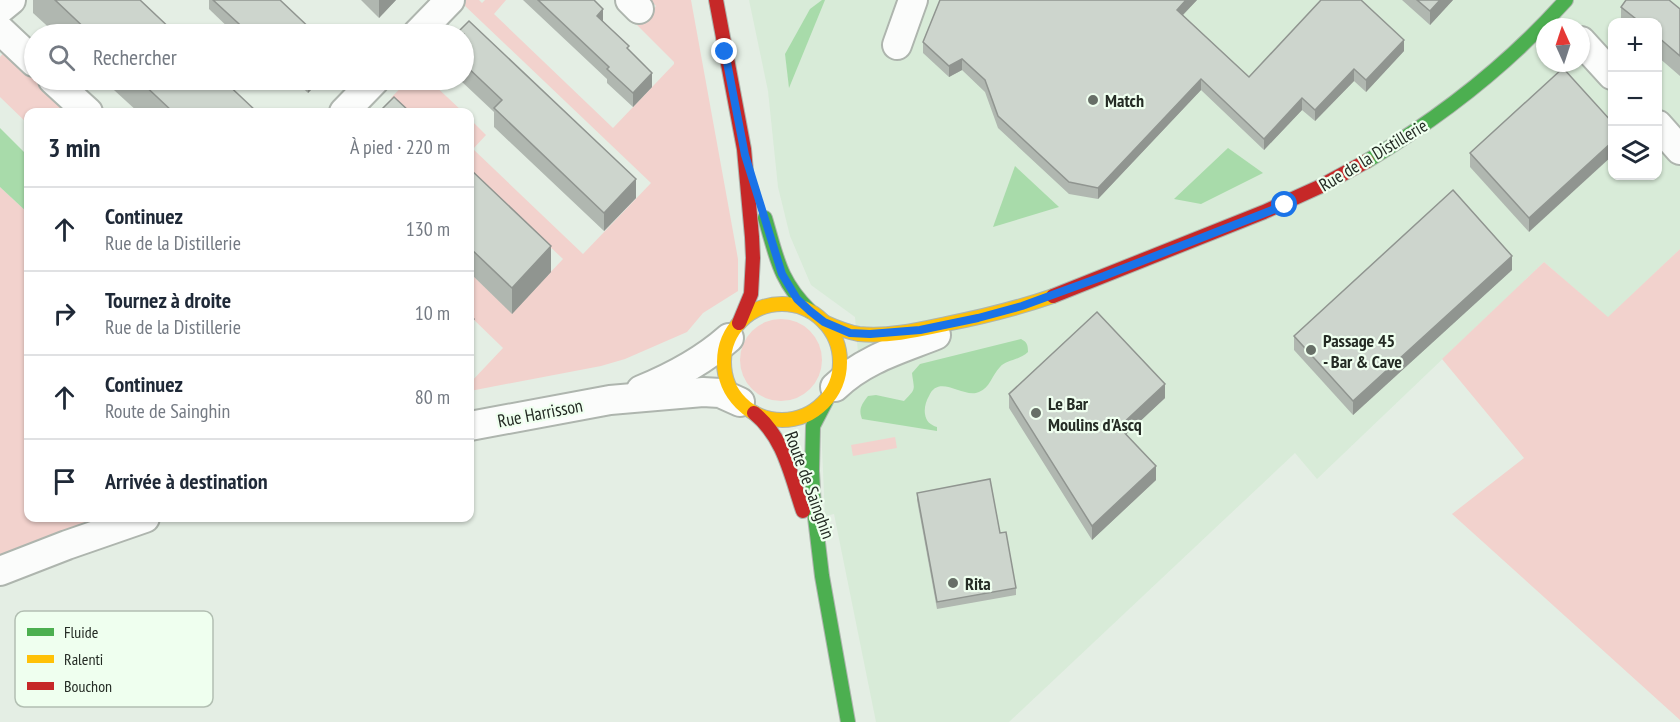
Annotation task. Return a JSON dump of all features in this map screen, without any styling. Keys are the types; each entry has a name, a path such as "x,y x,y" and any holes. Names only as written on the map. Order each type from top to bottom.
{"street":[{"path":"0,9 11,0"},
{"path":"427,24 450,0"},
{"path":"716,0 745,155 753,276 751,294 724,355 724,372 730,388 747,408 770,419 788,420 812,412 830,394 840,370 840,352 834,336 824,322 797,299 782,274 745,155"},
{"path":"897,45 914,0"},
{"name":"Rue de la Distillerie","path":"824,322 850,333 870,334 920,330 978,318 1051,296 1285,205 1400,141 1454,103 1563,13"},
{"path":"0,30 24,53"},
{"path":"1590,51 1609,72"},
{"path":"64,90 84,108"},
{"path":"349,108 366,90"},
{"path":"1659,126 1680,150"},
{"path":"734,331 752,312 768,306 785,304 810,311"},
{"name":"Rue de la Distillerie","path":"830,394 853,371 866,363 978,318"},
{"name":"Rue Harrisson","path":"610,400 654,385 685,370 711,353 734,331"},
{"name":"Rue Harrisson","path":"474,425 610,400 702,392 720,393 747,408"},
{"name":"Route de Sainghin","path":"830,394 813,426 814,509 822,576 848,722"},
{"name":"Route de Sainghin","path":"747,408 765,422 780,444 822,576"},
{"path":"0,571 133,522"}],"shaded area":[{"path":"466,0 479,0 482,3 485,0 506,0 494,14 613,128 674,64 637,25 656,6 650,0 691,0 738,259 738,291 703,313 687,332 625,359 601,366 474,390 474,379 503,348 474,320 474,277 512,313 563,259 474,175 474,150 583,254 651,183 463,4"},
{"path":"749,0 1680,0 1680,249 1608,318 1544,262 1317,479 1295,453 1009,722 876,722 834,514 825,516 821,426 858,353 855,317 811,285 790,236 778,187 768,91"},
{"path":"825,0 789,88 785,54 810,9"},
{"path":"6,50 24,67 24,90 48,90 67,108 24,108 24,120 0,97 0,57"},
{"path":"399,90 440,90 459,108 402,108 391,98"},
{"path":"474,123 486,135 474,148"},
{"path":"0,128 24,152 24,209 0,187"},
{"path":"1228,148 1263,173 1201,204 1174,199"},
{"path":"1015,166 1059,207 993,227"},
{"path":"0,187 24,209 24,522 112,522 0,563"},
{"path":"1680,249 1680,720 1452,514 1524,458 1442,359 1544,262 1608,317"},
{"path":"781,319 797,322 810,331 819,344 822,360 819,376 810,389 797,398 781,401 765,398 752,389 743,376 740,360 743,344 752,331 765,322"},
{"path":"1021,339 1027,344 1028,352 997,370 983,390 973,393 945,386 933,390 927,400 925,412 927,421 937,427 937,431 862,419 861,407 868,396 876,395 904,401 913,391 912,373 920,364"},
{"path":"895,437 897,448 853,456 851,445"}],"building":[{"path":"55,0 140,0 165,24 80,24"},
{"path":"213,0 280,0 305,24 239,24"},
{"path":"538,0 594,0 603,9 597,16 629,46 627,48 652,73 633,93"},
{"name":"Match","path":"940,0 1186,0 1177,10 1249,77 1321,0 1361,0 1404,40 1366,80 1354,69 1315,110 1302,98 1264,139 1201,79 1098,188 1069,182 998,116 985,80 962,59 949,66 923,42"},
{"path":"1417,0 1440,0 1430,11"},
{"path":"1626,0 1669,0 1680,9 1680,56 1662,40 1662,18 1635,18 1621,7"},
{"path":"474,26 636,179 604,213 494,108 502,100 474,73"},
{"path":"1559,72 1567,72 1608,118 1608,146 1529,218 1470,153"},
{"path":"150,90 234,90 253,108 169,108"},
{"path":"394,97 406,108 383,108"},
{"path":"474,173 551,246 512,288 474,252"},
{"path":"1453,190 1512,256 1353,401 1294,336"},
{"path":"1097,312 1165,384 1119,427 1156,466 1092,526 1009,394"},
{"path":"990,479 1000,533 1006,532 1016,588 937,602 917,493"}],"traffic: fast":[{"path":"1367,161 1421,126 1473,88 1521,46 1566,0"},
{"path":"765,218 780,268 792,289 810,311"},
{"path":"826,401 813,426 814,509 822,576 848,722"}],"traffic: slow":[{"path":"824,322 859,334 892,334 986,315 1053,296"},
{"path":"782,304 804,308 823,321 836,340 840,362 836,384 823,403 804,416 782,420 760,416 741,403 728,384 724,362 728,340 741,321 760,308 782,304"}],"traffic: jam":[{"path":"716,0 744,149 752,237 751,294 739,323"},
{"path":"1053,296 1264,212 1319,187 1367,161"},
{"path":"754,413 780,445 803,511"}],"place":[{"name":"Match","path":"1093,100"},
{"name":"Passage 45 - Bar & Cave","path":"1311,350"},
{"name":"Le Bar Moulins d'Ascq","path":"1036,413"},
{"name":"Rita","path":"953,583"}],"route":[{"path":"725,52 745,155 782,274 797,299 824,322 839,330 870,334 920,330 1022,306 1285,205"}]}
